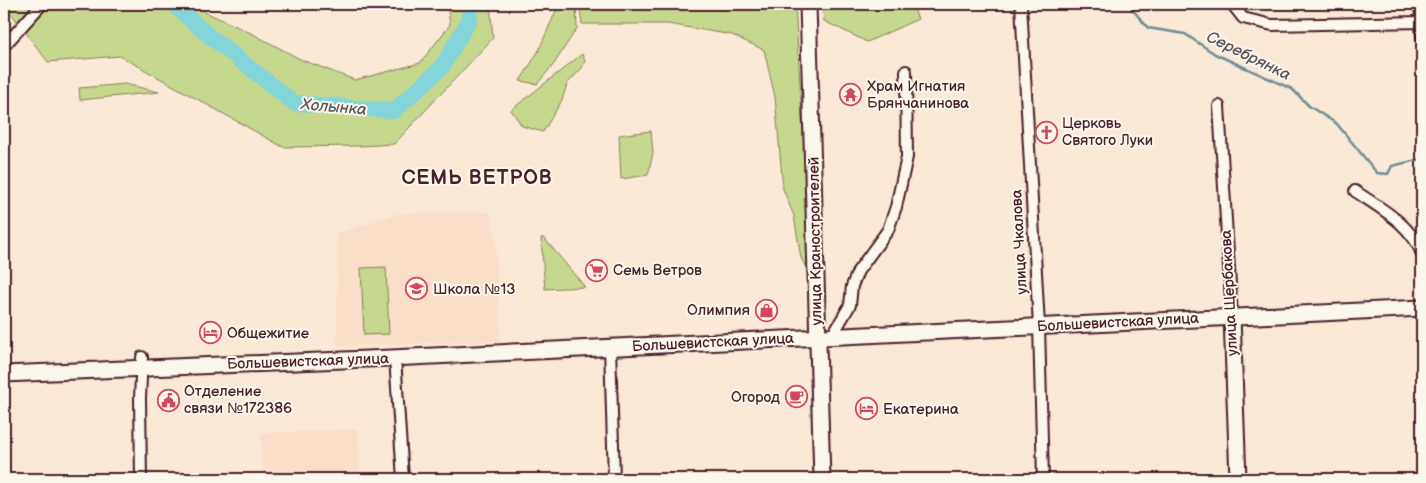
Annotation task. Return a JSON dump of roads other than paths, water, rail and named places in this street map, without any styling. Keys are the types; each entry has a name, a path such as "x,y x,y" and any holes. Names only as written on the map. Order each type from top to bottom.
{"street":[{"path":"4,46 42,4"},
{"name":"улица Краностроителей","path":"808,4 825,336 822,479"},
{"name":"улица Чкалова","path":"1021,4 1039,326 1043,479"},
{"path":"1232,4 1243,18 1272,25 1422,22"},
{"path":"1420,4 1422,37"},
{"path":"825,336 850,305 852,286 858,270 888,230 896,207 907,157 906,71"},
{"name":"улица Щербакова","path":"1219,106 1232,317 1238,479"},
{"path":"1356,190 1401,222 1418,244 1422,254"},
{"name":"Большевистская улица","path":"4,374 142,362 395,358 610,346 1422,308"},
{"path":"610,346 614,479"},
{"path":"395,358 403,479"},
{"path":"141,479 140,398 142,362"}],"waterway":[{"name":"Холынка","path":"173,4 202,30 294,103 394,111 442,67 469,20 470,4"},
{"name":"Серебрянка","path":"1128,4 1148,28 1185,34 1215,54 1292,89 1309,106 1337,124 1377,173 1388,174 1392,166 1421,159 1422,162"}],"place":[{"name":"Храм Игнатия Брянчанинова","path":"851,95"},
{"name":"Церковь Святого Луки","path":"1046,132"},
{"name":"Семь Ветров","path":"597,270"},
{"name":"Школа №13","path":"417,289"},
{"name":"Олимпия","path":"766,310"},
{"name":"Общежитие","path":"211,333"},
{"name":"Огород","path":"796,397"},
{"name":"Отделение связи №172386","path":"168,400"},
{"name":"Екатерина","path":"867,409"}],"district":[{"name":"СЕМЬ ВЕТРОВ","path":"477,177"}]}
